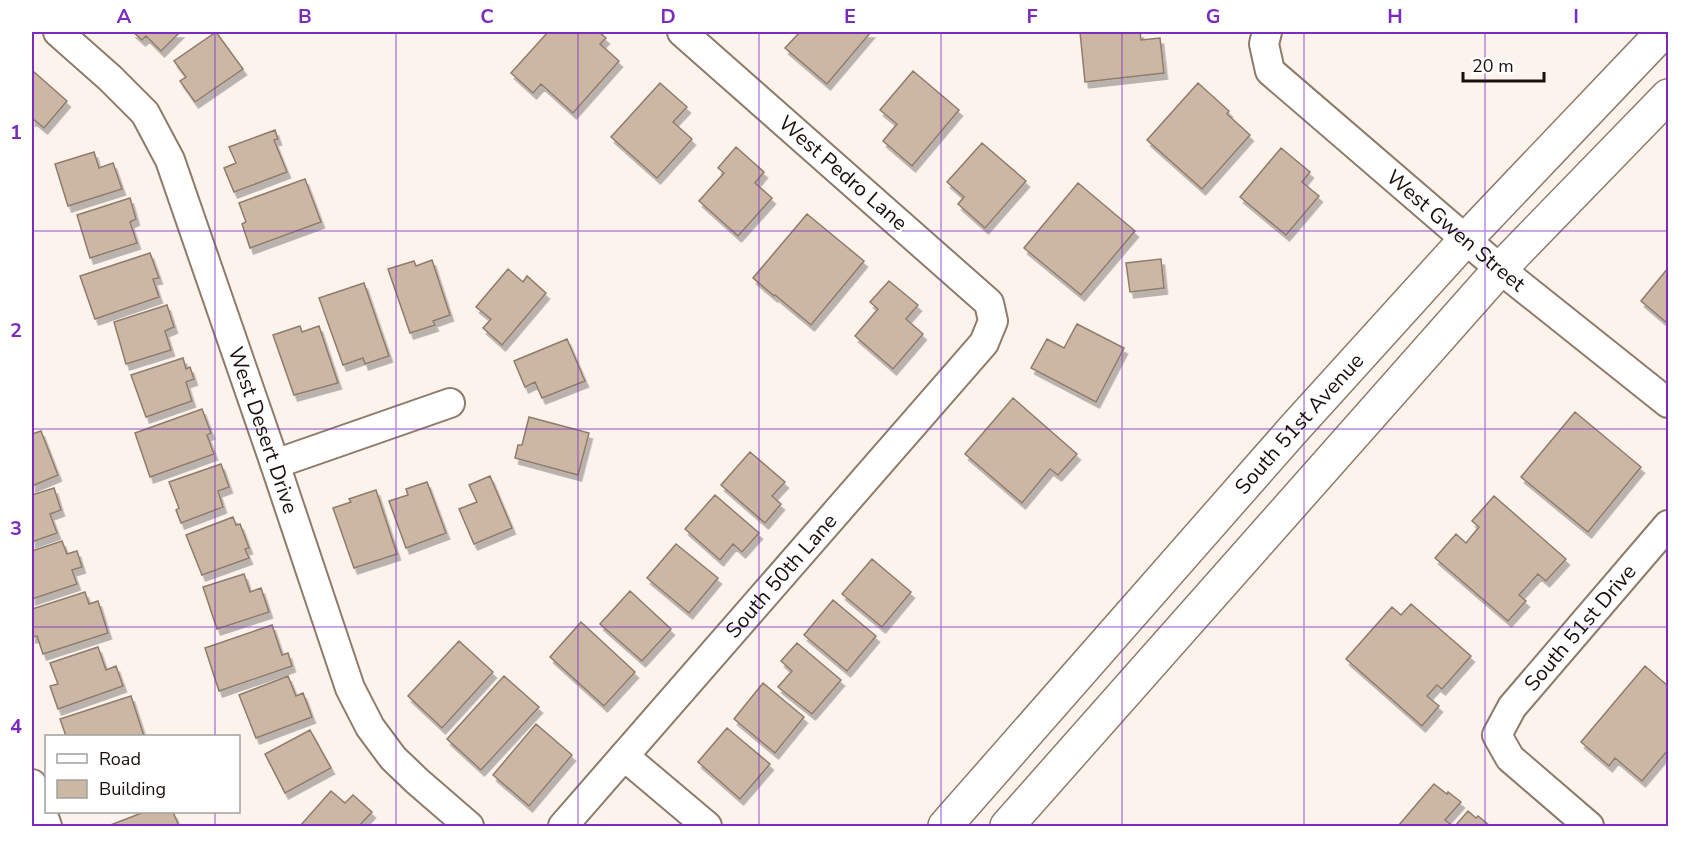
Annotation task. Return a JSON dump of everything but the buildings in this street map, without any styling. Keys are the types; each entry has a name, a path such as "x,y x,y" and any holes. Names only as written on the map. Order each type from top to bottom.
{"main road":[{"name":"South 51st Avenue","path":"945,826 1299,423 1466,239 1663,32"},
{"path":"1007,826 1500,269 1668,96"}],"street":[{"name":"West Desert Drive","path":"58,32 145,113 170,160 275,464 334,646 350,688 370,727 393,758 469,826"},
{"name":"West Pedro Lane","path":"682,32 989,303 993,321"},
{"name":"West Gwen Street","path":"1265,38 1270,71 1500,269 1668,403"},
{"name":"South 50th Lane","path":"562,826 984,343 993,321"},
{"path":"275,464 450,403"},
{"name":"South 51st Drive","path":"1589,826 1510,758 1497,735 1512,707 1668,525"},
{"path":"624,756 707,826"},
{"path":"32,784 47,826"}]}
